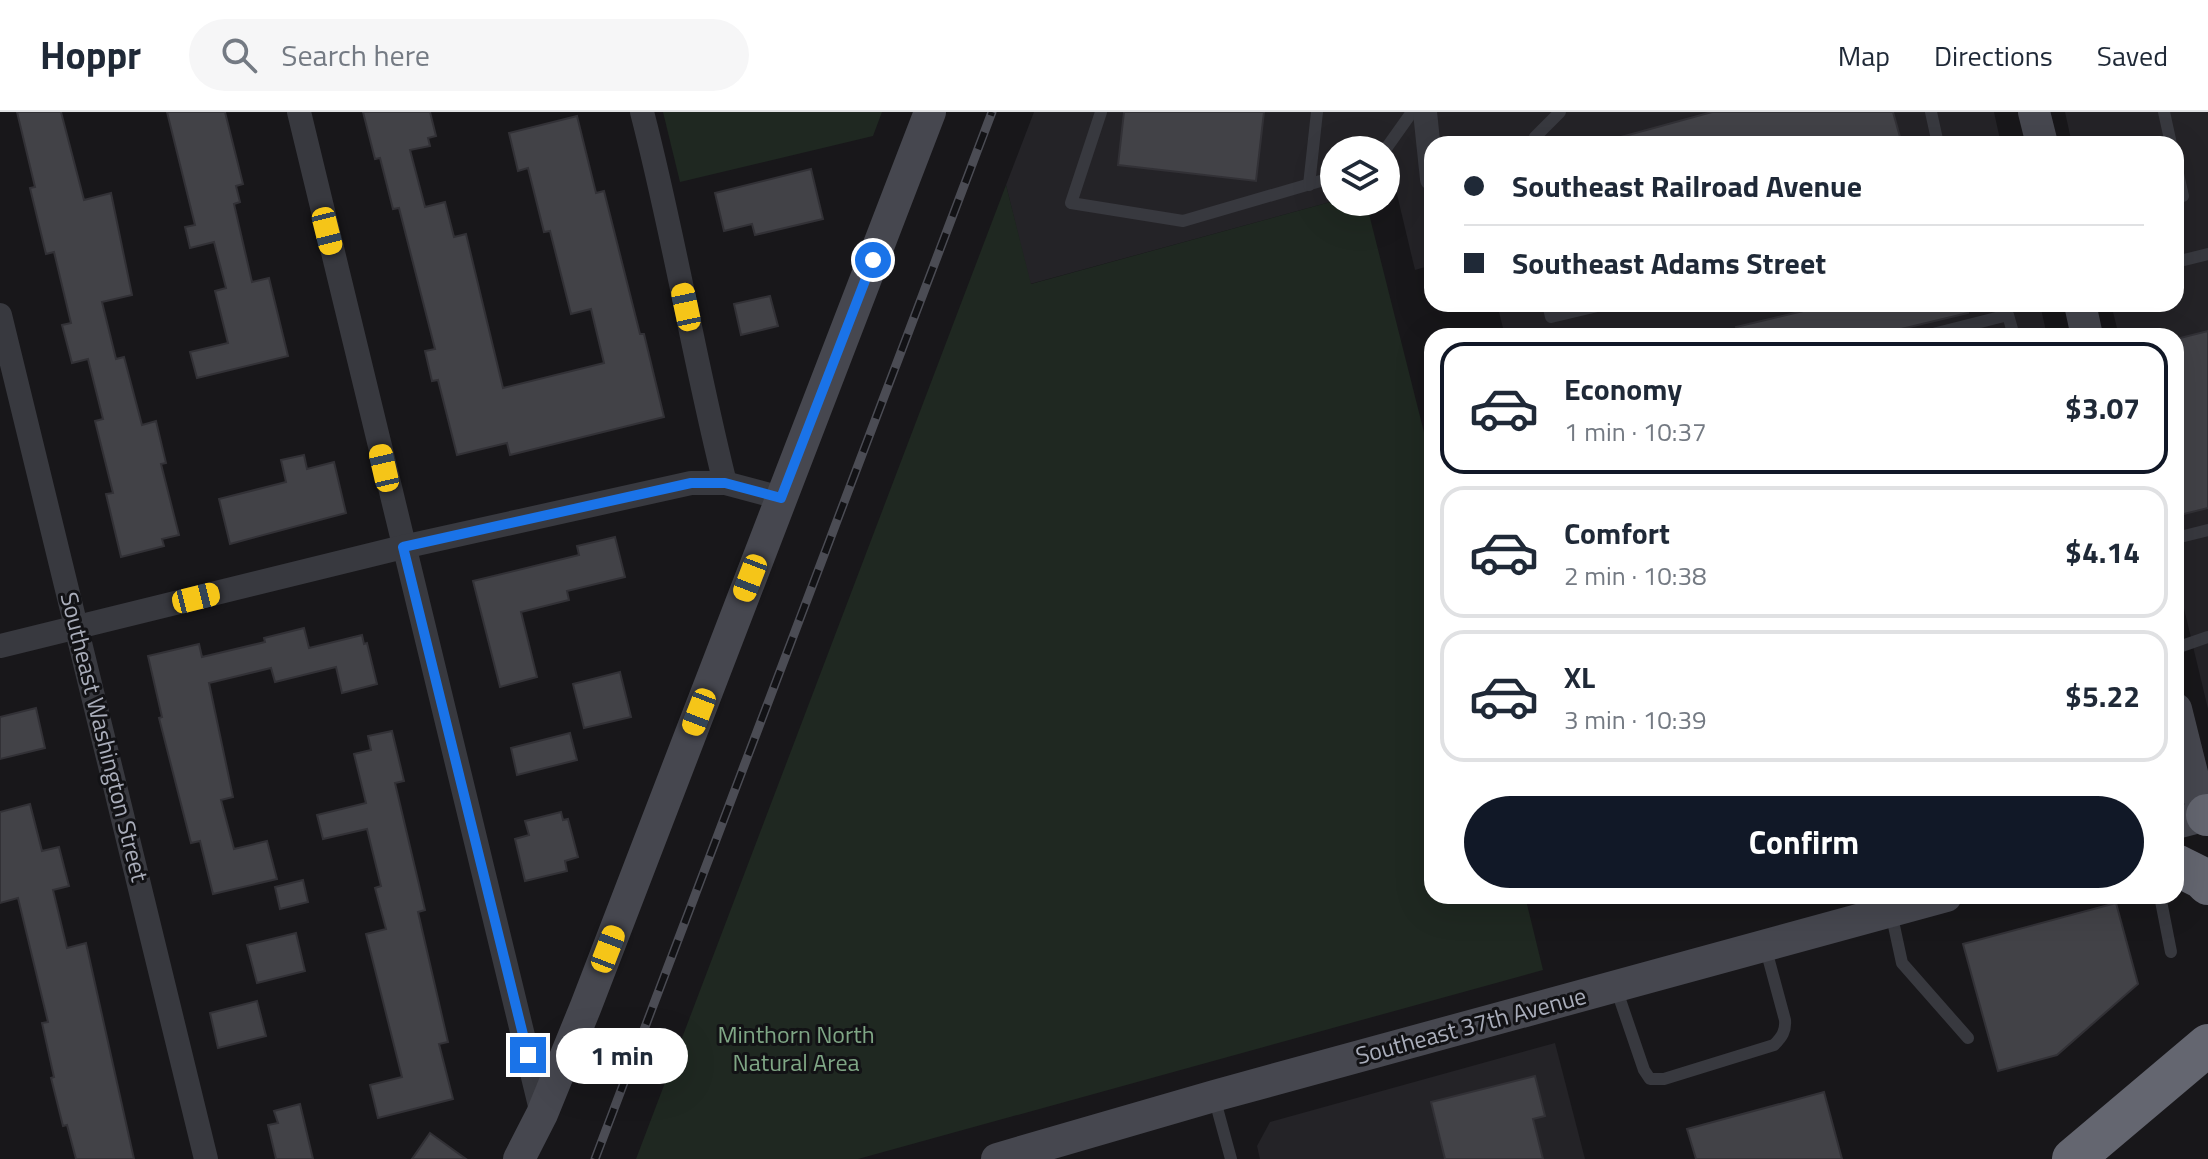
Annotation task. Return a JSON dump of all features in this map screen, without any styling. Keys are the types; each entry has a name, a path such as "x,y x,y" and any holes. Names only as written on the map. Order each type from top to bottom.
{"highway":[{"path":"2184,869 2208,884"},
{"path":"2073,1159 2208,1044"}],"street":[{"path":"299,112 542,1114"},
{"path":"642,112 725,483"},
{"path":"519,1159 542,1114 930,112"},
{"path":"1425,112 1428,136"},
{"path":"2035,112 2040,136"},
{"name":"Southeast Washington Street","path":"0,315 206,1159"},
{"path":"0,646 403,547 691,483 725,483 781,498"},
{"path":"2184,741 2200,817"},
{"name":"Southeast 37th Avenue","path":"997,1159 1911,904"}],"lane":[{"path":"1101,112 1071,203 1183,221 1320,181"},
{"path":"1309,185 1317,112"},
{"path":"1395,136 1412,112"},
{"path":"1536,136 1560,112"},
{"path":"1931,112 1936,136"},
{"path":"2164,112 2169,136"},
{"path":"2184,260 2208,254"},
{"path":"1550,312 1551,317 1572,312"},
{"path":"1957,328 2008,315 2012,328"},
{"path":"2184,536 2208,530"},
{"path":"2184,645 2208,637"},
{"path":"2162,904 2171,952"},
{"path":"1881,911 1902,963 1968,1038"},
{"path":"1615,986 1644,1070 1650,1079 1664,1079 1774,1045 1782,1038 1786,1029 1785,1020 1765,946"},
{"path":"1214,1096 1231,1159"}],"shaded area":[{"path":"1034,112 1994,112 1999,136 1424,136 1424,267 1415,270 1400,207 1400,136 1320,136 1320,205 1030,284 1006,185"},
{"path":"2065,112 2208,112 2208,709 2184,608 2184,328 2117,328 2113,312 2184,312 2184,136 2070,136"},
{"path":"1499,312 2042,312 2045,328 1503,328"},
{"path":"1555,1043 1585,1159 1260,1159 1257,1146 1270,1122"}],"green space":[{"path":"663,112 882,112 873,136 680,182"},
{"name":"Minthorn North Natural Area","path":"1006,185 1031,284 1320,205 1320,216 1370,216 1424,432 1424,904 1527,904 1543,970 858,1159 636,1159"}],"building":[{"path":"17,112 61,112 84,200 111,193 132,295 102,302 116,359 124,357 142,425 156,421 166,463 161,464 179,535 162,539 164,546 121,557 106,494 113,493 95,421 103,419 88,359 72,363 62,325 71,323 54,252 46,254 30,188 35,187"},
{"path":"167,112 225,112 243,184 236,186 240,202 234,204 252,282 269,278 288,356 197,378 190,352 228,343 215,291 226,288 214,242 190,248 185,227 195,225"},
{"path":"363,112 430,112 436,136 428,138 430,146 410,150 425,207 445,202 454,237 466,234 503,388 604,363 591,309 571,314 550,231 544,232 528,168 518,171 509,133 577,116 596,193 604,191 664,417 510,455 507,443 457,455 438,380 432,381 425,351 435,349 399,208 393,209 380,158 375,159"},
{"path":"1124,112 1264,112 1256,181 1118,165"},
{"path":"1712,112 1893,112 1900,136 1625,136"},
{"path":"811,169 823,219 755,235 752,224 724,231 715,193"},
{"path":"770,296 778,326 741,335 734,304"},
{"path":"1799,312 1968,313 1905,328 1736,327"},
{"path":"2208,331 2208,508 2184,514 2184,337"},
{"path":"304,455 307,469 334,462 346,513 230,544 219,499 286,482 281,460"},
{"path":"615,537 625,577 567,591 569,600 521,612 537,677 500,687 473,581 579,555 577,546"},
{"path":"304,628 309,648 362,635 364,644 367,643 377,684 342,693 336,667 275,682 271,668 209,683 233,797 221,800 234,849 267,841 277,879 213,894 200,841 191,843 159,718 162,717 148,656 199,644 202,657 265,642 264,638"},
{"path":"620,672 631,717 584,728 573,684"},
{"path":"36,708 45,748 0,759 0,717"},
{"path":"392,731 404,781 395,783 425,910 418,912 448,1042 439,1044 453,1099 378,1118 370,1085 402,1077 366,934 386,929 375,888 381,886 367,829 323,839 317,815 366,803 354,754 371,750 368,736"},
{"path":"570,733 577,760 517,775 511,748"},
{"path":"30,804 42,851 59,847 69,886 53,890 67,948 86,943 134,1159 76,1159 67,1125 63,1126 42,1023 48,1022 18,898 0,903 0,812"},
{"path":"561,812 563,820 568,819 578,857 565,861 567,871 525,881 515,839 529,835 525,821"},
{"path":"303,880 308,902 280,909 275,887"},
{"path":"2116,904 2138,984 2057,1055 1998,1071 1963,944"},
{"path":"296,933 305,971 257,983 247,945"},
{"path":"257,1001 266,1036 218,1048 210,1013"},
{"path":"1535,1076 1545,1116 1533,1119 1543,1159 1445,1159 1431,1102"},
{"path":"1824,1092 1842,1159 1696,1159 1687,1129"},
{"path":"300,1104 313,1159 276,1159 268,1125 278,1123 274,1111"},
{"path":"430,1133 466,1159 412,1159"}],"railway":[{"path":"595,1159 992,112"}],"route":[{"path":"528,1055 403,547 691,483 725,483 781,498 873,260"}]}
